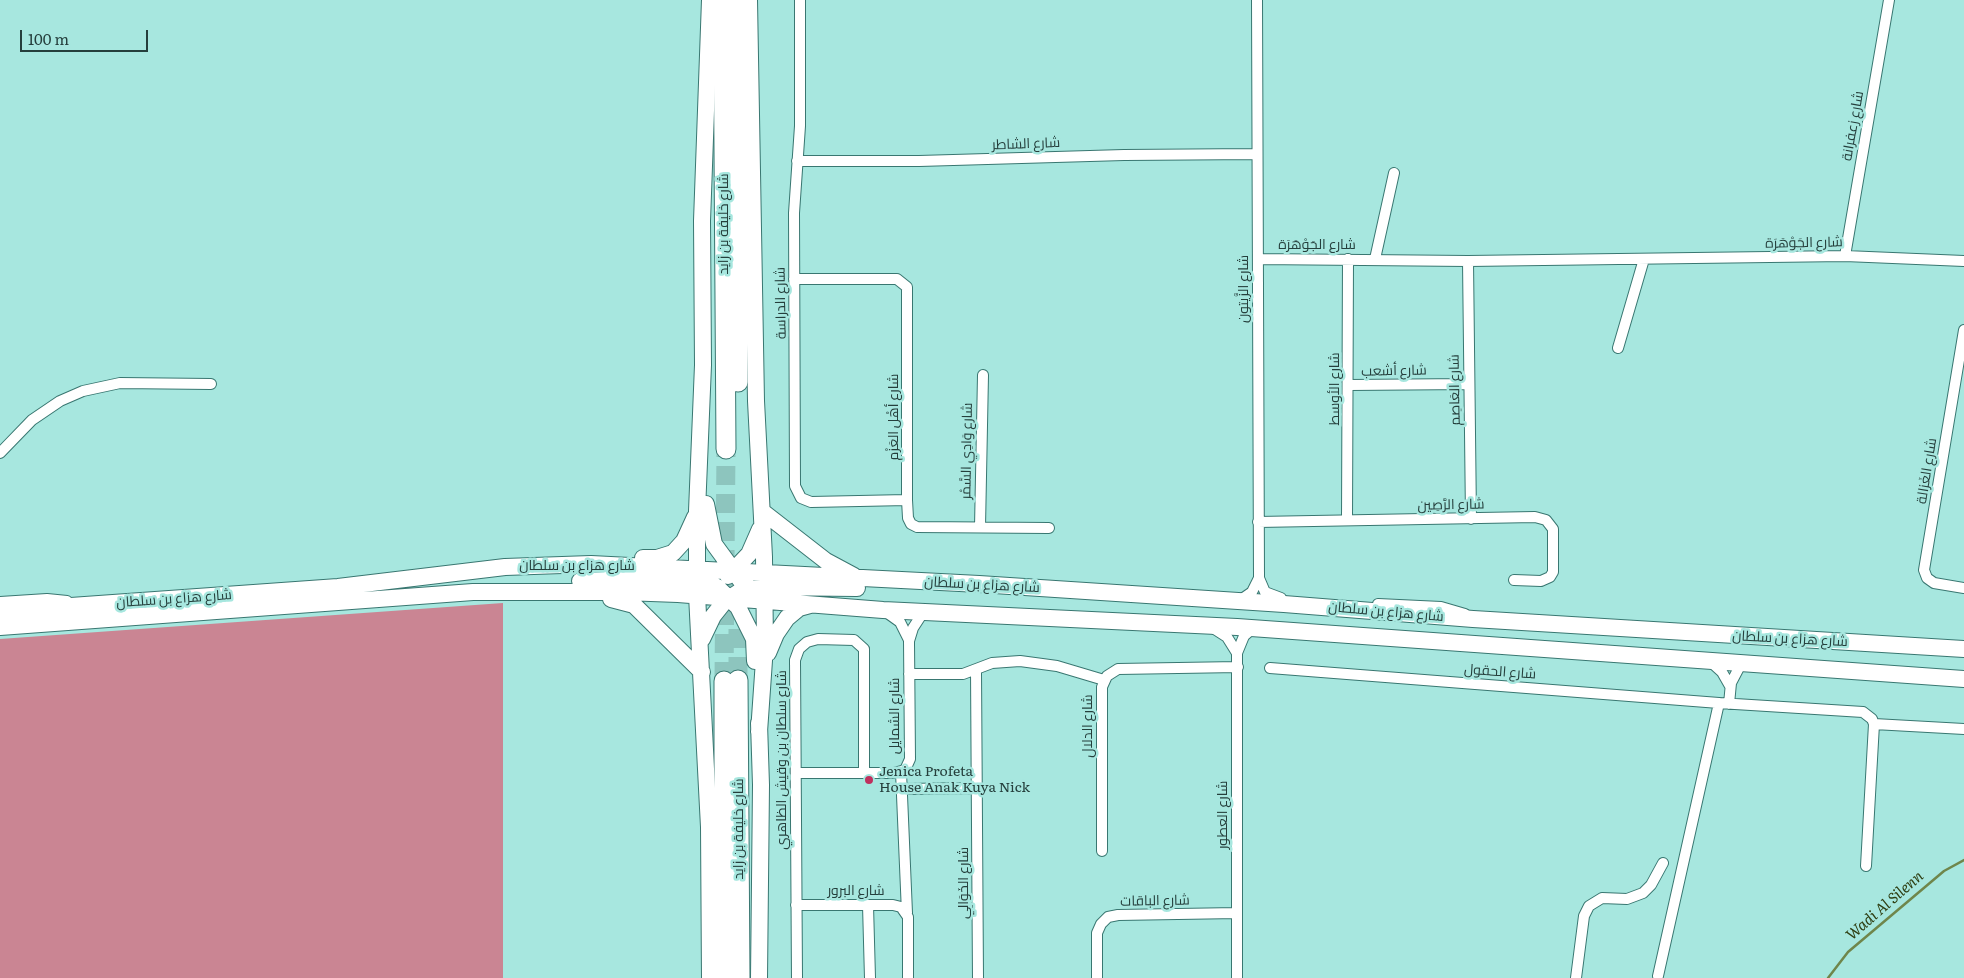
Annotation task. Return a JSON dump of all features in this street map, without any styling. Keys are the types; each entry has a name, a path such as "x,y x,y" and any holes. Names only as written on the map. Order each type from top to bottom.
{"highway":[{"name":"شارع خليفة بن زايد","path":"723,0 732,448 736,0"},
{"name":"شارع خليفة بن زايد","path":"724,978 731,680 740,978"}],"main road":[{"path":"710,0 702,221 703,365 697,510 700,649 709,828 710,978"},
{"path":"749,0 756,391 763,515 760,587 765,646 759,732"},
{"path":"703,365 706,394 705,487 708,524 714,544 734,572 760,587"},
{"path":"561,564 575,556 665,556 673,553 684,541 697,510"},
{"path":"544,590 585,581 645,580 700,582 724,579 734,572 749,554 763,515"},
{"path":"763,515 826,561 861,579"},
{"name":"شارع هزاع بن سلطان","path":"0,611 338,587 505,567 561,564 657,567 700,582"},
{"name":"شارع هزاع بن سلطان","path":"760,587 861,579 1284,604 1473,619 1964,649"},
{"path":"700,649 709,621 730,598 760,587 844,588 867,587 899,581"},
{"path":"700,582 730,598 744,616 754,639 759,732 760,978"},
{"name":"شارع هزاع بن سلطان","path":"760,587 813,604 883,610 1253,628 1964,679"},
{"path":"544,590 564,595 618,599 634,605 702,672"},
{"name":"شارع هزاع بن سلطان","path":"0,626 473,592 544,590"},
{"path":"759,732 766,660 772,642 781,626 794,611 813,604"},
{"path":"1686,633 1716,626 1964,641"},
{"path":"1865,673 1885,668 1964,668"}],"street":[{"name":"شارع الدراسة","path":"800,0 800,126 794,190 794,482 797,493 803,499 813,503 907,500"},
{"name":"شارع الزَّيتون","path":"1257,0 1256,154 1259,578"},
{"name":"شارع زعفرانة","path":"1845,256 1888,0"},
{"name":"شارع الشاطر","path":"796,161 919,161 1124,155 1256,154"},
{"name":"شارع الجَوْهَرَة","path":"1375,259 1394,173"},
{"name":"شارع الجَوْهَرَة","path":"1258,259 1348,258 1468,261 1845,256 1964,260"},
{"name":"شارع الأوسط","path":"1348,258 1348,520"},
{"path":"1618,348 1644,259"},
{"name":"شارع العَاصِم","path":"1468,261 1470,519"},
{"name":"شارع أهْل العَزْم","path":"794,279 897,279 907,287 907,500 908,518 914,526 1049,528"},
{"name":"شارع الغَزالة","path":"1964,330 1924,570 1927,578 1934,583 1964,588"},
{"name":"شارع وَادِي السَّمْر","path":"980,527 983,375"},
{"path":"0,453 19,431 45,410 83,391 120,384 211,384"},
{"name":"شارع أشعب","path":"1349,385 1468,384"},
{"name":"شارع الرَّصِين","path":"1258,522 1541,518 1550,524 1553,535 1554,567 1550,577 1541,581 1514,580"},
{"path":"1233,602 1240,601 1252,592 1259,578"},
{"path":"1259,578 1262,588 1274,597 1441,607 1458,611 1473,619"},
{"path":"0,602 55,599 77,606"},
{"name":"شارع الشمايل","path":"883,610 900,622 909,641"},
{"name":"شارع الشمايل","path":"796,773 901,772 908,766 910,759 909,641 913,628 924,611"},
{"path":"1210,626 1227,636 1238,653"},
{"name":"شارع العطور","path":"1237,978 1238,653 1244,636 1253,628"},
{"name":"شارع سلطان بن وقيش الظاهري","path":"797,978 795,660 803,645 818,639 854,640 864,649 864,773"},
{"path":"909,674 962,674 992,663 1020,661 1057,666 1104,680"},
{"path":"1709,661 1722,672 1730,686"},
{"path":"1658,976 1724,704 1730,686 1742,662"},
{"name":"شارع الدلال","path":"1102,851 1102,687 1104,680 1118,668 1238,667"},
{"name":"شارع الحقول","path":"1270,668 1724,704 1863,712 1872,719 1874,724"},
{"name":"شارع الخَوَالِي","path":"976,670 978,978"},
{"path":"1866,866 1874,724 1964,729"},
{"path":"901,772 908,978"},
{"path":"902,789 978,788"},
{"path":"1576,978 1584,916 1589,906 1602,898 1627,899 1643,893 1651,885 1663,863"},
{"name":"شارع البرور","path":"796,905 897,905 907,913"},
{"path":"868,905 870,978"},
{"name":"شارع الباقات","path":"1097,978 1097,934 1101,924 1108,918 1118,915 1237,913"}],"shaded area":[{"path":"503,603 503,978 0,978 0,639"}],"waterway":[{"name":"Wadi Al Silenn","path":"1828,978 1848,952 1944,871 1964,860"}],"tunnel":[{"path":"724,681 726,449"},
{"path":"738,601 738,680"}],"place":[{"name":"Jenica Profeta House Anak Kuya Nick","path":"869,780"}]}
